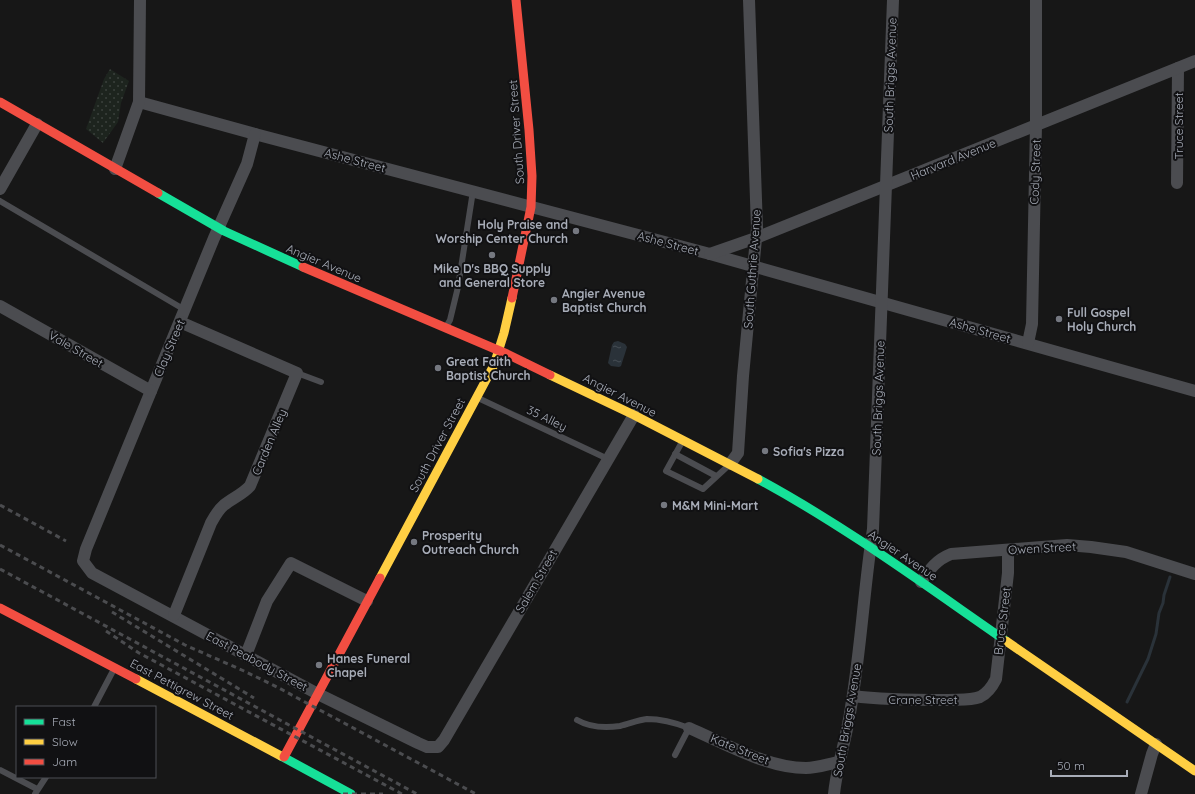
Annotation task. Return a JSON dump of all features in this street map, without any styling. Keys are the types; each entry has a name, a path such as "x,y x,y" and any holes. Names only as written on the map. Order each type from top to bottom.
{"main road":[{"name":"South Driver Street","path":"284,757 494,366 499,350 518,271 531,207 532,176 529,130 516,0"},
{"name":"Angier Avenue","path":"0,102 218,228 264,250 499,350 634,415 789,496 870,547 1195,771"},
{"name":"East Pettigrew Street","path":"0,608 284,757 335,790 351,794"}],"street":[{"path":"115,169 139,102 140,0"},
{"name":"South Guthrie Avenue","path":"730,464 738,453 753,267 758,228 749,0"},
{"name":"South Briggs Avenue","path":"834,794 853,696 873,529 893,0"},
{"name":"Cody Street","path":"1028,343 1032,324 1036,125 1036,0"},
{"name":"Harvard Avenue","path":"710,254 756,238 1195,61"},
{"name":"Truce Street","path":"1178,68 1178,183"},
{"name":"Ashe Street","path":"139,102 710,254 882,304 1028,343 1195,391"},
{"path":"0,189 37,124"},
{"name":"Clay Street","path":"84,561 86,549 218,228 247,164 255,134"},
{"name":"Vale Street","path":"0,306 151,391"},
{"path":"180,322 297,373"},
{"name":"Carden Alley","path":"174,615 216,514 224,505 246,491 250,486 297,373"},
{"name":"Salem Street","path":"438,747 444,740 634,415"},
{"name":"Owen Street","path":"920,582 942,557 951,554 1067,545 1106,548 1126,552 1195,574"},
{"name":"Bruce Street","path":"990,690 996,679 1008,573 1008,550"},
{"name":"East Peabody Street","path":"84,561 92,573 174,615 318,694 418,744 427,747 438,747"},
{"path":"246,655 267,601 291,563 367,601"},
{"name":"Crane Street","path":"853,696 882,699 970,699 985,694 990,690"},
{"name":"Kate Street","path":"689,728 757,758 783,766 806,768 839,762"},
{"path":"1141,794 1156,744"}],"lane":[{"path":"446,328 450,320 458,287 473,191"},
{"path":"0,201 185,310"},
{"path":"297,373 321,382"},
{"name":"35 Alley","path":"476,397 608,459"},
{"path":"683,440 666,471 703,489 730,464"},
{"path":"675,454 716,476"},
{"path":"95,706 115,667"},
{"path":"578,720 584,724 619,726 647,719 668,722 689,728 675,755"},
{"path":"0,770 36,792 45,778"}],"shaded area":[{"path":"110,69 129,81 121,103 118,122 103,143 86,129 104,79"}],"water":[{"path":"618,341 625,344 627,347 621,366 619,367 611,366 608,363 612,345 614,342"}],"waterway":[{"path":"1127,702 1148,659 1156,634 1159,613 1170,577"}],"railway":[{"path":"0,505 66,541"},
{"path":"0,545 185,645 277,687 476,794"},
{"path":"0,569 417,794"},
{"path":"112,612 254,698"},
{"path":"106,631 139,653 402,794"},
{"path":"343,794 383,794"}],"traffic: fast":[{"path":"158,193 224,231 303,267"},
{"path":"758,479 822,516 853,536 1006,641"},
{"path":"281,756 351,794"}],"traffic: slow":[{"path":"380,578 494,365 504,333 512,298"},
{"path":"550,375 634,415 758,479"},
{"path":"1006,641 1195,771"},
{"path":"136,679 281,756"}],"traffic: jam":[{"path":"512,298 531,207 532,176 516,0"},
{"path":"0,102 158,193"},
{"path":"303,267 507,354 550,375"},
{"path":"284,757 380,578"},
{"path":"0,608 136,679"}],"place":[{"name":"Holy Praise and Worship Center Church","path":"576,231"},
{"name":"Mike D's BBQ Supply and General Store","path":"492,255"},
{"name":"Angier Avenue Baptist Church","path":"554,300"},
{"name":"Full Gospel Holy Church","path":"1059,319"},
{"name":"Great Faith Baptist Church","path":"438,368"},
{"name":"Sofia's Pizza","path":"765,451"},
{"name":"M&M Mini-Mart","path":"664,505"},
{"name":"Prosperity Outreach Church","path":"414,542"},
{"name":"Hanes Funeral Chapel","path":"319,665"}]}
